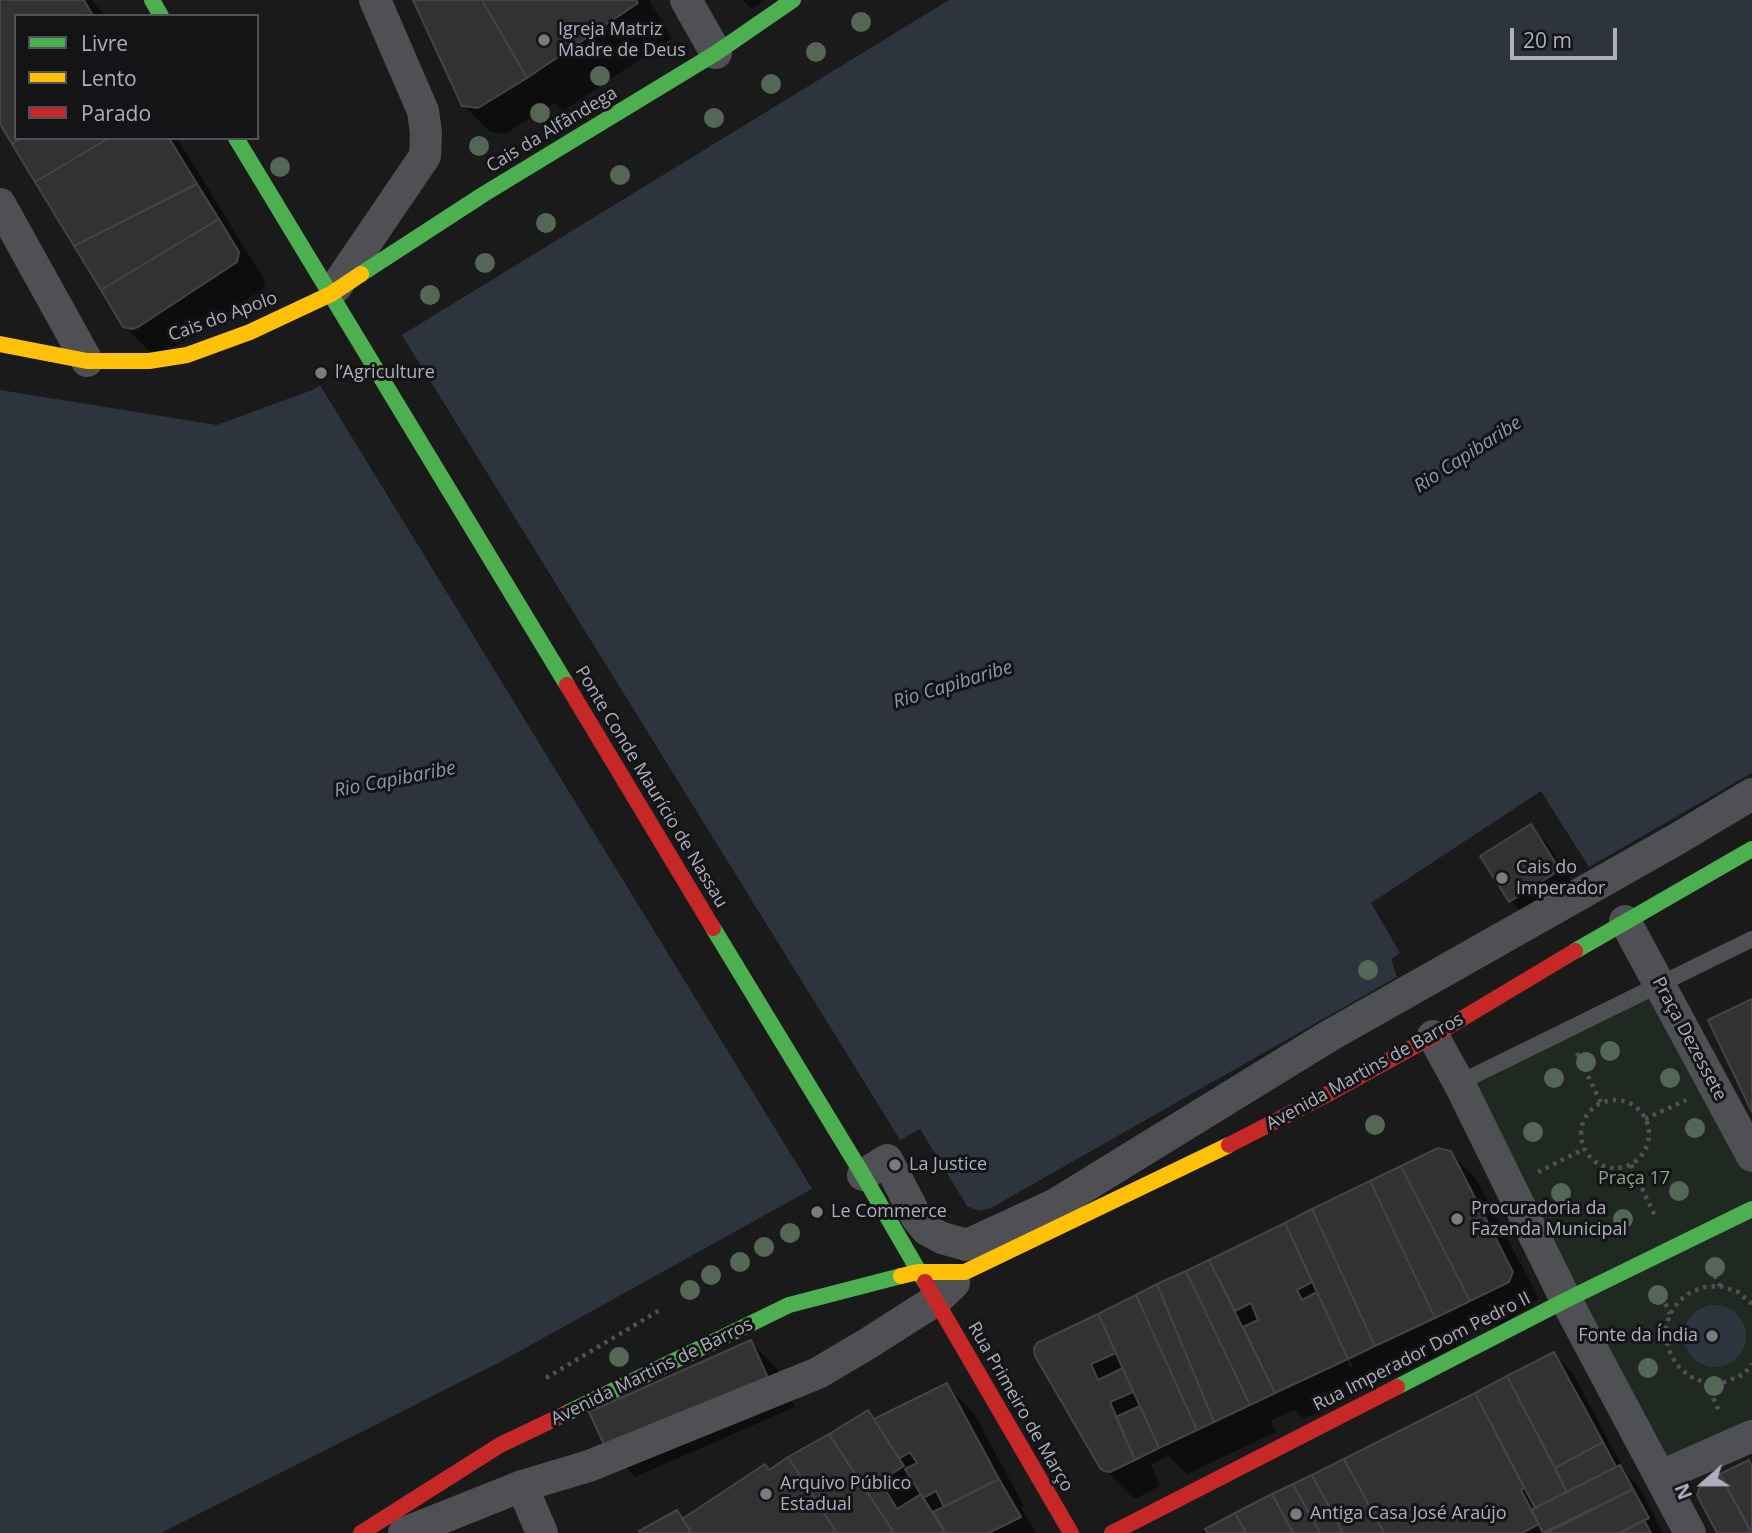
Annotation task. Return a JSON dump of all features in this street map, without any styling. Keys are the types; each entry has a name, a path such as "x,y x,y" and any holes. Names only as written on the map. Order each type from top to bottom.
{"main road":[{"name":"Cais da Alfândega","path":"331,294 484,194 716,53 793,0"},
{"name":"Ponte Conde Maurício de Nassau","path":"237,140 936,1300"},
{"name":"Cais do Apolo","path":"0,344 87,361 149,360 187,355 250,332 331,294"},
{"name":"Avenida Martins de Barros","path":"361,1533 500,1446 789,1305 918,1272 965,1272 1195,1163 1326,1095 1433,1035 1752,849"},
{"name":"Rua Imperador Dom Pedro II","path":"1112,1533 1566,1300 1752,1209"},
{"name":"Rua Primeiro de Março","path":"936,1300 1071,1533"}],"street":[{"path":"331,294 425,156 423,111 375,0"},
{"path":"686,0 716,53"},
{"path":"0,204 87,361"},
{"path":"863,1175 887,1160 917,1218 928,1230 942,1238 967,1245 1056,1204 1329,1036 1752,794"},
{"name":"Praça Dezessete","path":"1625,921 1752,1156"},
{"path":"1433,1035 1566,1300 1690,1533"},
{"name":"Avenida Martins de Barros","path":"404,1533 522,1486 589,1466 818,1373 936,1300 965,1272"},
{"path":"1661,1476 1752,1436"},
{"path":"522,1486 542,1533"}],"lane":[{"path":"1459,1083 1752,939"}],"path":[{"path":"1566,1031 1601,1103"},
{"path":"1645,1119 1714,1086"},
{"path":"1611,1100 1631,1104 1645,1119 1649,1129 1646,1150 1631,1165 1610,1168 1599,1165 1584,1149 1581,1136 1583,1122 1590,1111 1601,1103 1611,1100"},
{"path":"1510,1185 1584,1149"},
{"path":"1631,1165 1671,1249"},
{"path":"1752,1304 1738,1292 1720,1286 1705,1287 1691,1292 1679,1301 1670,1314 1665,1331 1668,1348 1676,1364 1689,1376 1706,1383 1725,1382 1744,1374 1752,1364"},
{"path":"541,1381 660,1310"}],"green space":[{"name":"Praça 17","path":"1660,986 1752,1156 1752,1436 1661,1476 1459,1083"}],"water":[{"name":"Rio Capibaribe","path":"949,0 1752,0 1752,773 1589,867 1541,791 1371,903 1400,953 1391,959 1397,977 991,1208 979,1211 967,1206 920,1129 500,1362 161,1533 0,1533 0,390 217,425 312,390"},
{"path":"1715,1305 1737,1314 1746,1336 1737,1358 1715,1367 1693,1358 1684,1336 1693,1314"}],"pier":[{"path":"400,332 902,1143 814,1192 318,382"}],"building":[{"path":"0,0 84,0 92,14 14,14 14,140 18,140 12,144 0,124"},
{"path":"413,0 482,0 527,78 478,108 462,106"},
{"name":"Igreja Matriz Madre de Deus","path":"482,0 636,0 638,3 527,78"},
{"path":"18,140 106,140 35,182 12,144"},
{"path":"106,140 170,140 197,184 74,246 35,182"},
{"path":"197,184 219,219 101,290 74,246"},
{"path":"219,219 239,252 237,262 138,327 123,327 101,290"},
{"path":"1531,824 1560,870 1509,902 1480,856"},
{"path":"1752,999 1752,1112 1708,1020"},
{"name":"Procuradoria da Fazenda Municipal","path":"1438,1148 1451,1151 1513,1272 1509,1282 1470,1301 1401,1166"},
{"path":"1401,1166 1470,1301 1435,1318 1370,1181"},
{"path":"1370,1181 1435,1318 1375,1346 1312,1209"},
{"path":"1312,1209 1375,1346 1348,1359 1285,1223"},
{"path":"1285,1223 1312,1282 1297,1290 1302,1300 1317,1292 1348,1359 1275,1393 1243,1327 1258,1320 1251,1303 1235,1311 1209,1260"},
{"path":"1209,1260 1275,1393 1250,1405 1186,1271"},
{"path":"1186,1271 1250,1405 1214,1422 1157,1284"},
{"path":"1157,1284 1214,1422 1197,1430 1136,1295"},
{"path":"1136,1295 1197,1430 1159,1448 1098,1314"},
{"path":"1098,1314 1116,1353 1091,1364 1098,1380 1123,1368 1133,1392 1110,1402 1135,1460 1110,1472 1100,1468 1035,1356 1034,1348 1037,1343"},
{"path":"751,1340 769,1380 607,1451 589,1412"},
{"path":"1554,1352 1603,1442 1555,1468 1507,1376"},
{"path":"1507,1376 1567,1492 1535,1508 1475,1393"},
{"path":"947,1383 999,1479 944,1507 936,1491 923,1498 905,1469 917,1463 910,1452 899,1459 874,1419"},
{"path":"1475,1393 1524,1488 1521,1490 1539,1524 1522,1533 1384,1533 1344,1459"},
{"path":"1140,1406 1159,1448 1135,1460 1116,1417"},
{"path":"868,1410 904,1466 880,1481 897,1509 921,1494 945,1533 894,1533 829,1434"},
{"path":"829,1434 894,1533 837,1533 788,1457"},
{"path":"1603,1442 1616,1467 1567,1492 1555,1468"},
{"name":"Arquivo Público Estadual","path":"788,1457 837,1533 691,1533 682,1519 765,1464 769,1470"},
{"path":"1344,1459 1384,1533 1343,1533 1312,1475"},
{"path":"1749,1460 1752,1466 1752,1533 1720,1474"},
{"path":"1620,1465 1633,1489 1543,1533 1531,1510"},
{"path":"1720,1474 1751,1533 1717,1533 1697,1495 1702,1482"},
{"path":"1312,1475 1343,1533 1320,1533 1293,1484"},
{"path":"999,1479 1021,1517 989,1533 946,1533 933,1512"},
{"name":"Antiga Casa José Araújo","path":"1293,1484 1320,1533 1293,1533 1272,1494"},
{"path":"1633,1489 1649,1518 1620,1533 1546,1533"},
{"path":"1272,1494 1293,1533 1246,1533 1235,1513"},
{"path":"677,1510 692,1533 640,1533 639,1531"},
{"path":"1235,1513 1246,1533 1207,1533 1205,1529"},
{"path":"1644,1520 1651,1533 1620,1533"}],"traffic: fast":[{"path":"152,0 160,14"},
{"path":"361,274 484,194 716,53 793,0"},
{"path":"237,140 567,685"},
{"path":"1575,951 1752,849"},
{"path":"713,928 925,1282"},
{"path":"1397,1387 1752,1209"},
{"path":"565,1414 789,1305 901,1276"}],"traffic: slow":[{"path":"0,344 87,361 149,361 187,355 250,332 331,294 361,274"},
{"path":"901,1276 918,1272 965,1272 1229,1145"}],"traffic: jam":[{"path":"567,685 713,928"},
{"path":"1229,1145 1433,1036 1575,951"},
{"path":"925,1282 1071,1533"},
{"path":"1112,1533 1397,1387"},
{"path":"361,1533 500,1445 565,1414"}],"place":[{"name":"Igreja Matriz Madre de Deus","path":"544,40"},
{"name":"l’Agriculture","path":"321,373"},
{"name":"Cais do Imperador","path":"1502,878"},
{"name":"La Justice","path":"895,1165"},
{"name":"Le Commerce","path":"817,1212"},
{"name":"Procuradoria da Fazenda Municipal","path":"1457,1219"},
{"name":"Fonte da Índia","path":"1712,1336"},
{"name":"Arquivo Público Estadual","path":"766,1494"},
{"name":"Antiga Casa José Araújo","path":"1296,1514"}]}
